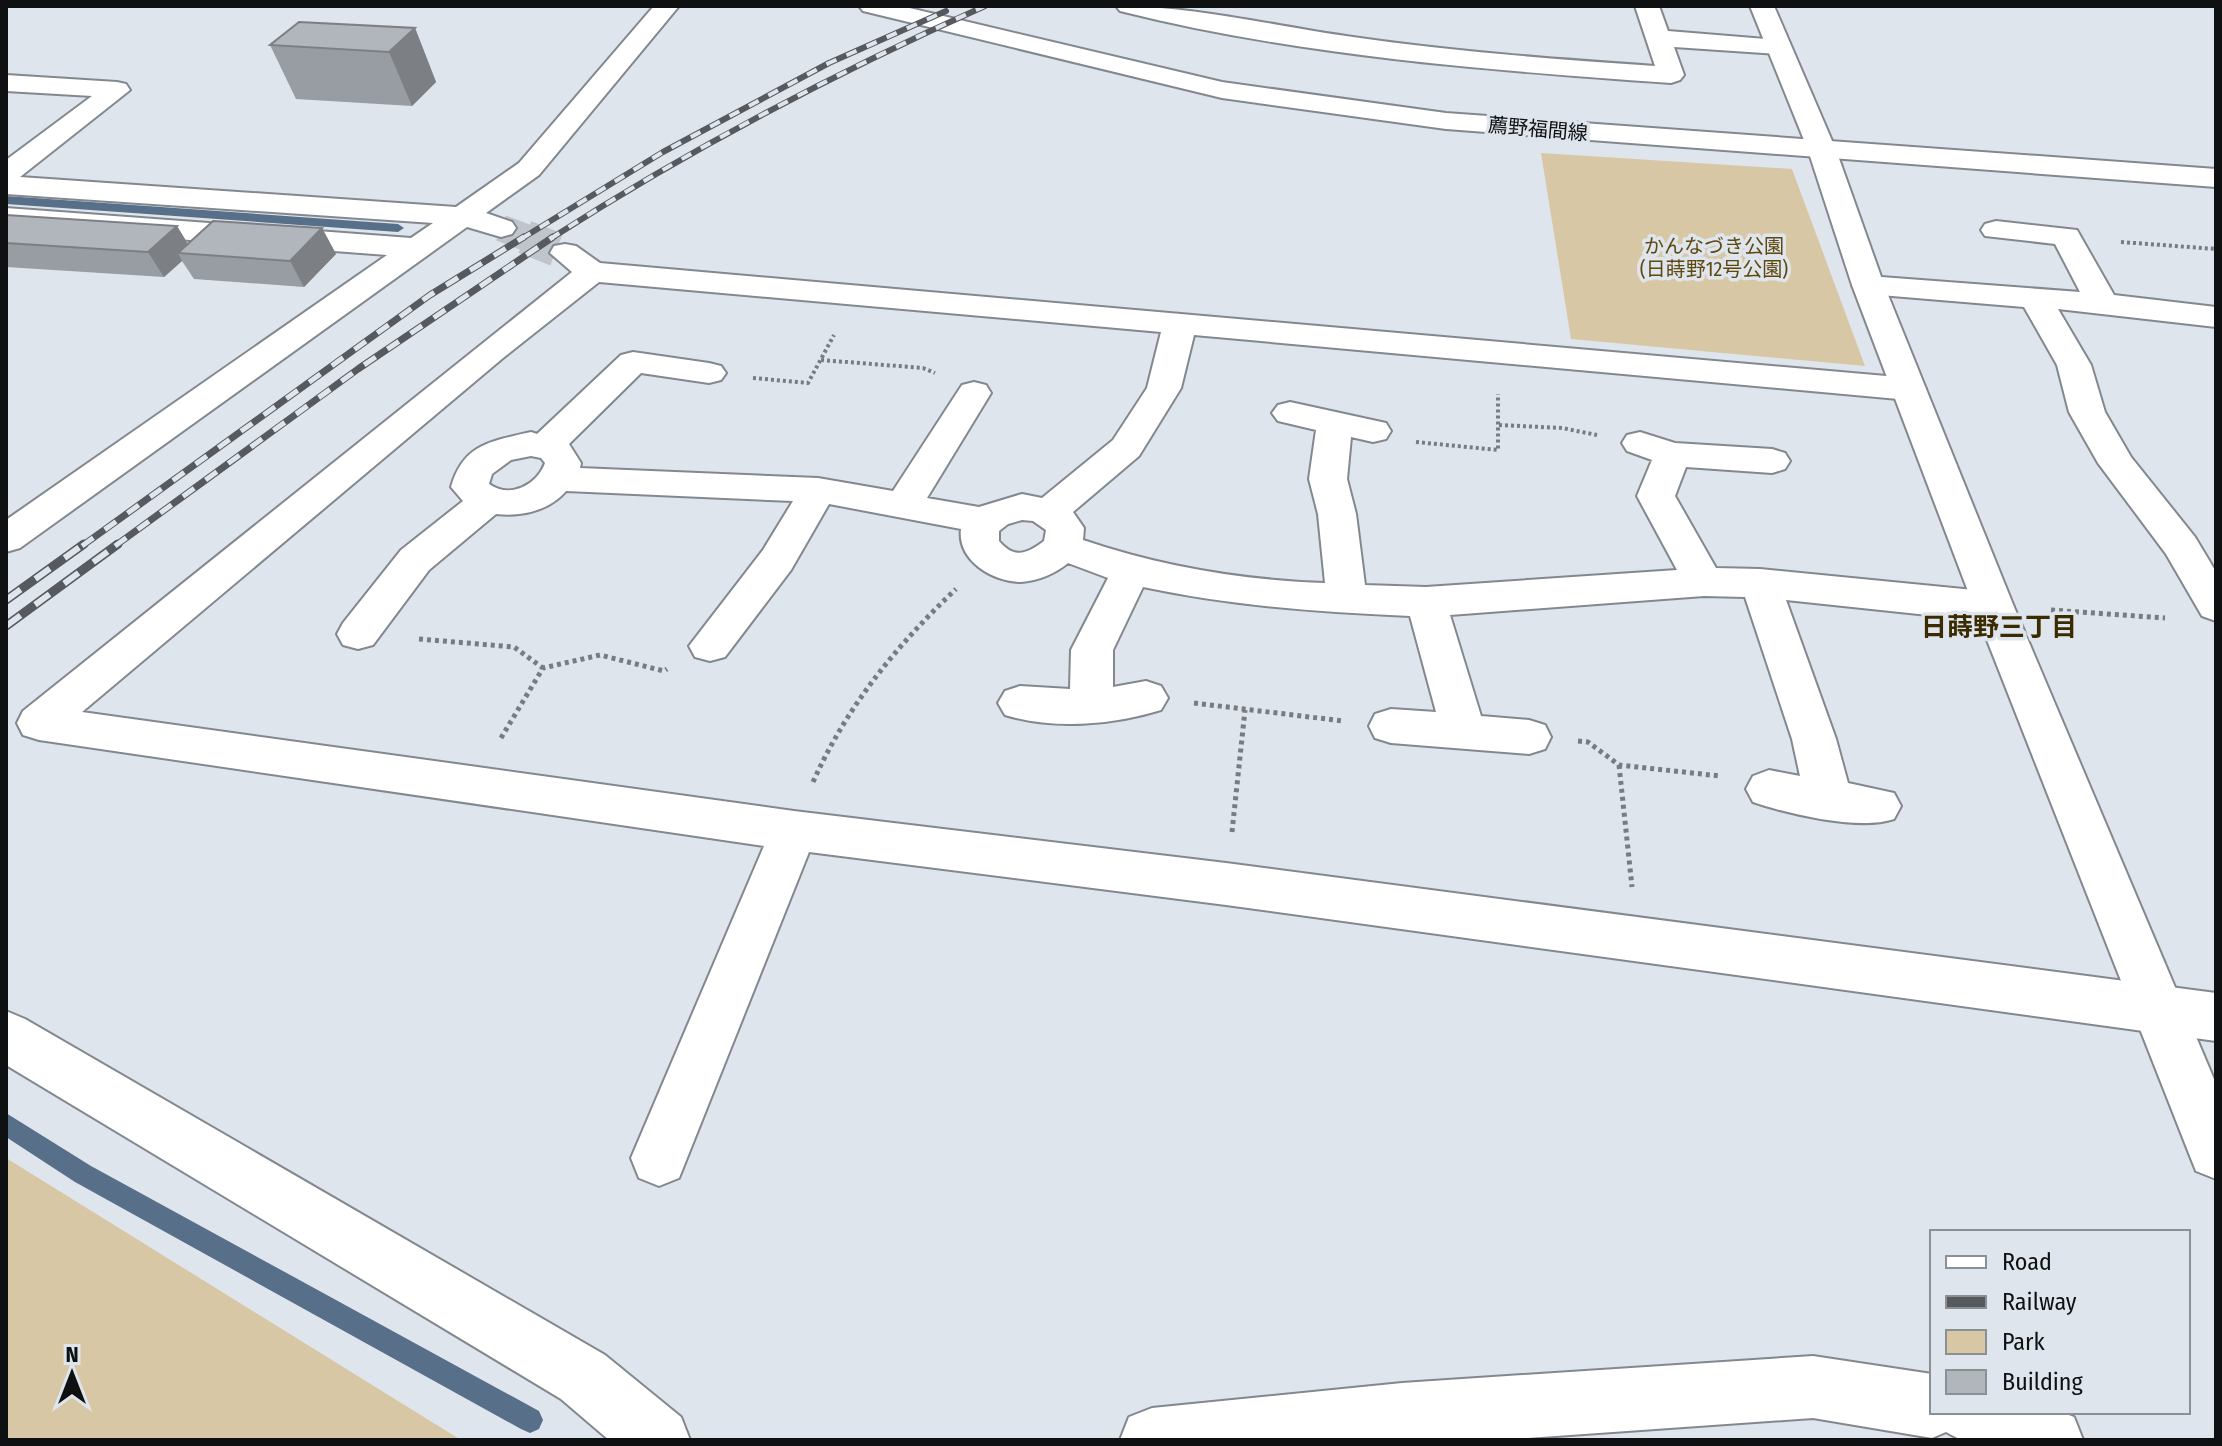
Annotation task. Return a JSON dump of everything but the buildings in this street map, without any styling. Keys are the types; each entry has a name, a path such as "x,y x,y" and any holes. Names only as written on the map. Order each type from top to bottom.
{"street":[{"path":"6,539 529,169 667,6"},
{"name":"薦野福間線","path":"871,6 1222,90 1446,121 2216,178"},
{"path":"1128,6 1180,19 1432,55 1517,65 1671,75 1647,6"},
{"path":"1762,6 1822,150 1868,285 1994,607 2216,1151"},
{"path":"1658,38 1778,47"},
{"path":"6,83 117,90 6,174"},
{"path":"6,185 465,216 501,228"},
{"path":"6,217 419,248"},
{"path":"1996,230 2066,236 2102,303"},
{"path":"565,253 592,272 1909,389"},
{"path":"23,726 592,272"},
{"path":"1868,285 2102,303 2216,317"},
{"path":"2036,299 2074,365 2087,412 2116,463 2181,546 2216,606"},
{"path":"709,373 633,362 552,463 549,489 519,502 488,501 476,496 470,487 475,468 486,458 515,446 552,463 818,490 903,506 987,540 1010,566 1035,565 1047,561 1056,530 1126,448 1164,388 1180,324"},
{"path":"903,506 974,393"},
{"path":"1290,413 1373,431"},
{"path":"1335,422 1328,479 1337,514 1347,600"},
{"path":"1704,582 1656,496 1656,449 1772,461"},
{"path":"710,646 777,560 818,490"},
{"path":"358,634 415,560 488,501"},
{"path":"987,540 1008,509 1022,507 1056,530 1131,571 1199,585 1283,596 1426,602 1704,582 1760,583 1994,607"},
{"path":"1091,707 1092,650 1131,571"},
{"path":"1760,583 1814,739 1829,800"},
{"path":"1426,602 1464,732"},
{"path":"1020,703 1091,707 1146,698"},
{"path":"23,726 474,783 794,831 1226,884 2216,1017"},
{"path":"1391,726 1529,737"},
{"path":"1769,789 1878,806"},
{"path":"659,1158 794,831"},
{"path":"6,1036 583,1377 658,1440"},
{"path":"1152,1440 1403,1428 1813,1387 1930,1406"},
{"path":"1976,1414 2051,1440"}],"path":[{"path":"2066,236 2216,249"},
{"path":"709,373 808,383 855,296"},
{"path":"1373,431 1396,440 1498,450 1496,353"},
{"path":"821,360 923,368 974,393"},
{"path":"1499,425 1562,428 1656,449"},
{"path":"794,831 817,772 858,697 987,540"},
{"path":"1994,607 2172,619"},
{"path":"358,634 514,647 543,668"},
{"path":"474,783 543,668 600,655 664,671 710,646"},
{"path":"1146,698 1391,726"},
{"path":"1226,884 1245,710"},
{"path":"1529,737 1588,742 1619,765 1735,778 1769,789"},
{"path":"1619,765 1637,940"}],"green space":[{"name":"かんなづき公園 (日蒔野12号公園)","path":"1541,153 1792,169 1865,366 1571,339"},
{"path":"6,1158 461,1440 6,1440"}],"waterway":[{"path":"6,200 398,228"},
{"path":"6,1124 83,1174 530,1420"}],"tunnel":[{"path":"501,228 530,239"},
{"path":"525,237 530,239"},
{"path":"530,239 565,253"}],"railway":[{"path":"551,239 656,174 763,114 985,6"},
{"path":"521,239 663,152 829,63 946,11"},
{"path":"82,546 430,295 524,237"},
{"path":"115,546 358,369 551,239"},
{"path":"6,600 84,544"},
{"path":"6,626 118,544"}],"district":[{"name":"日蒔野三丁目","path":"1999,627"}]}
